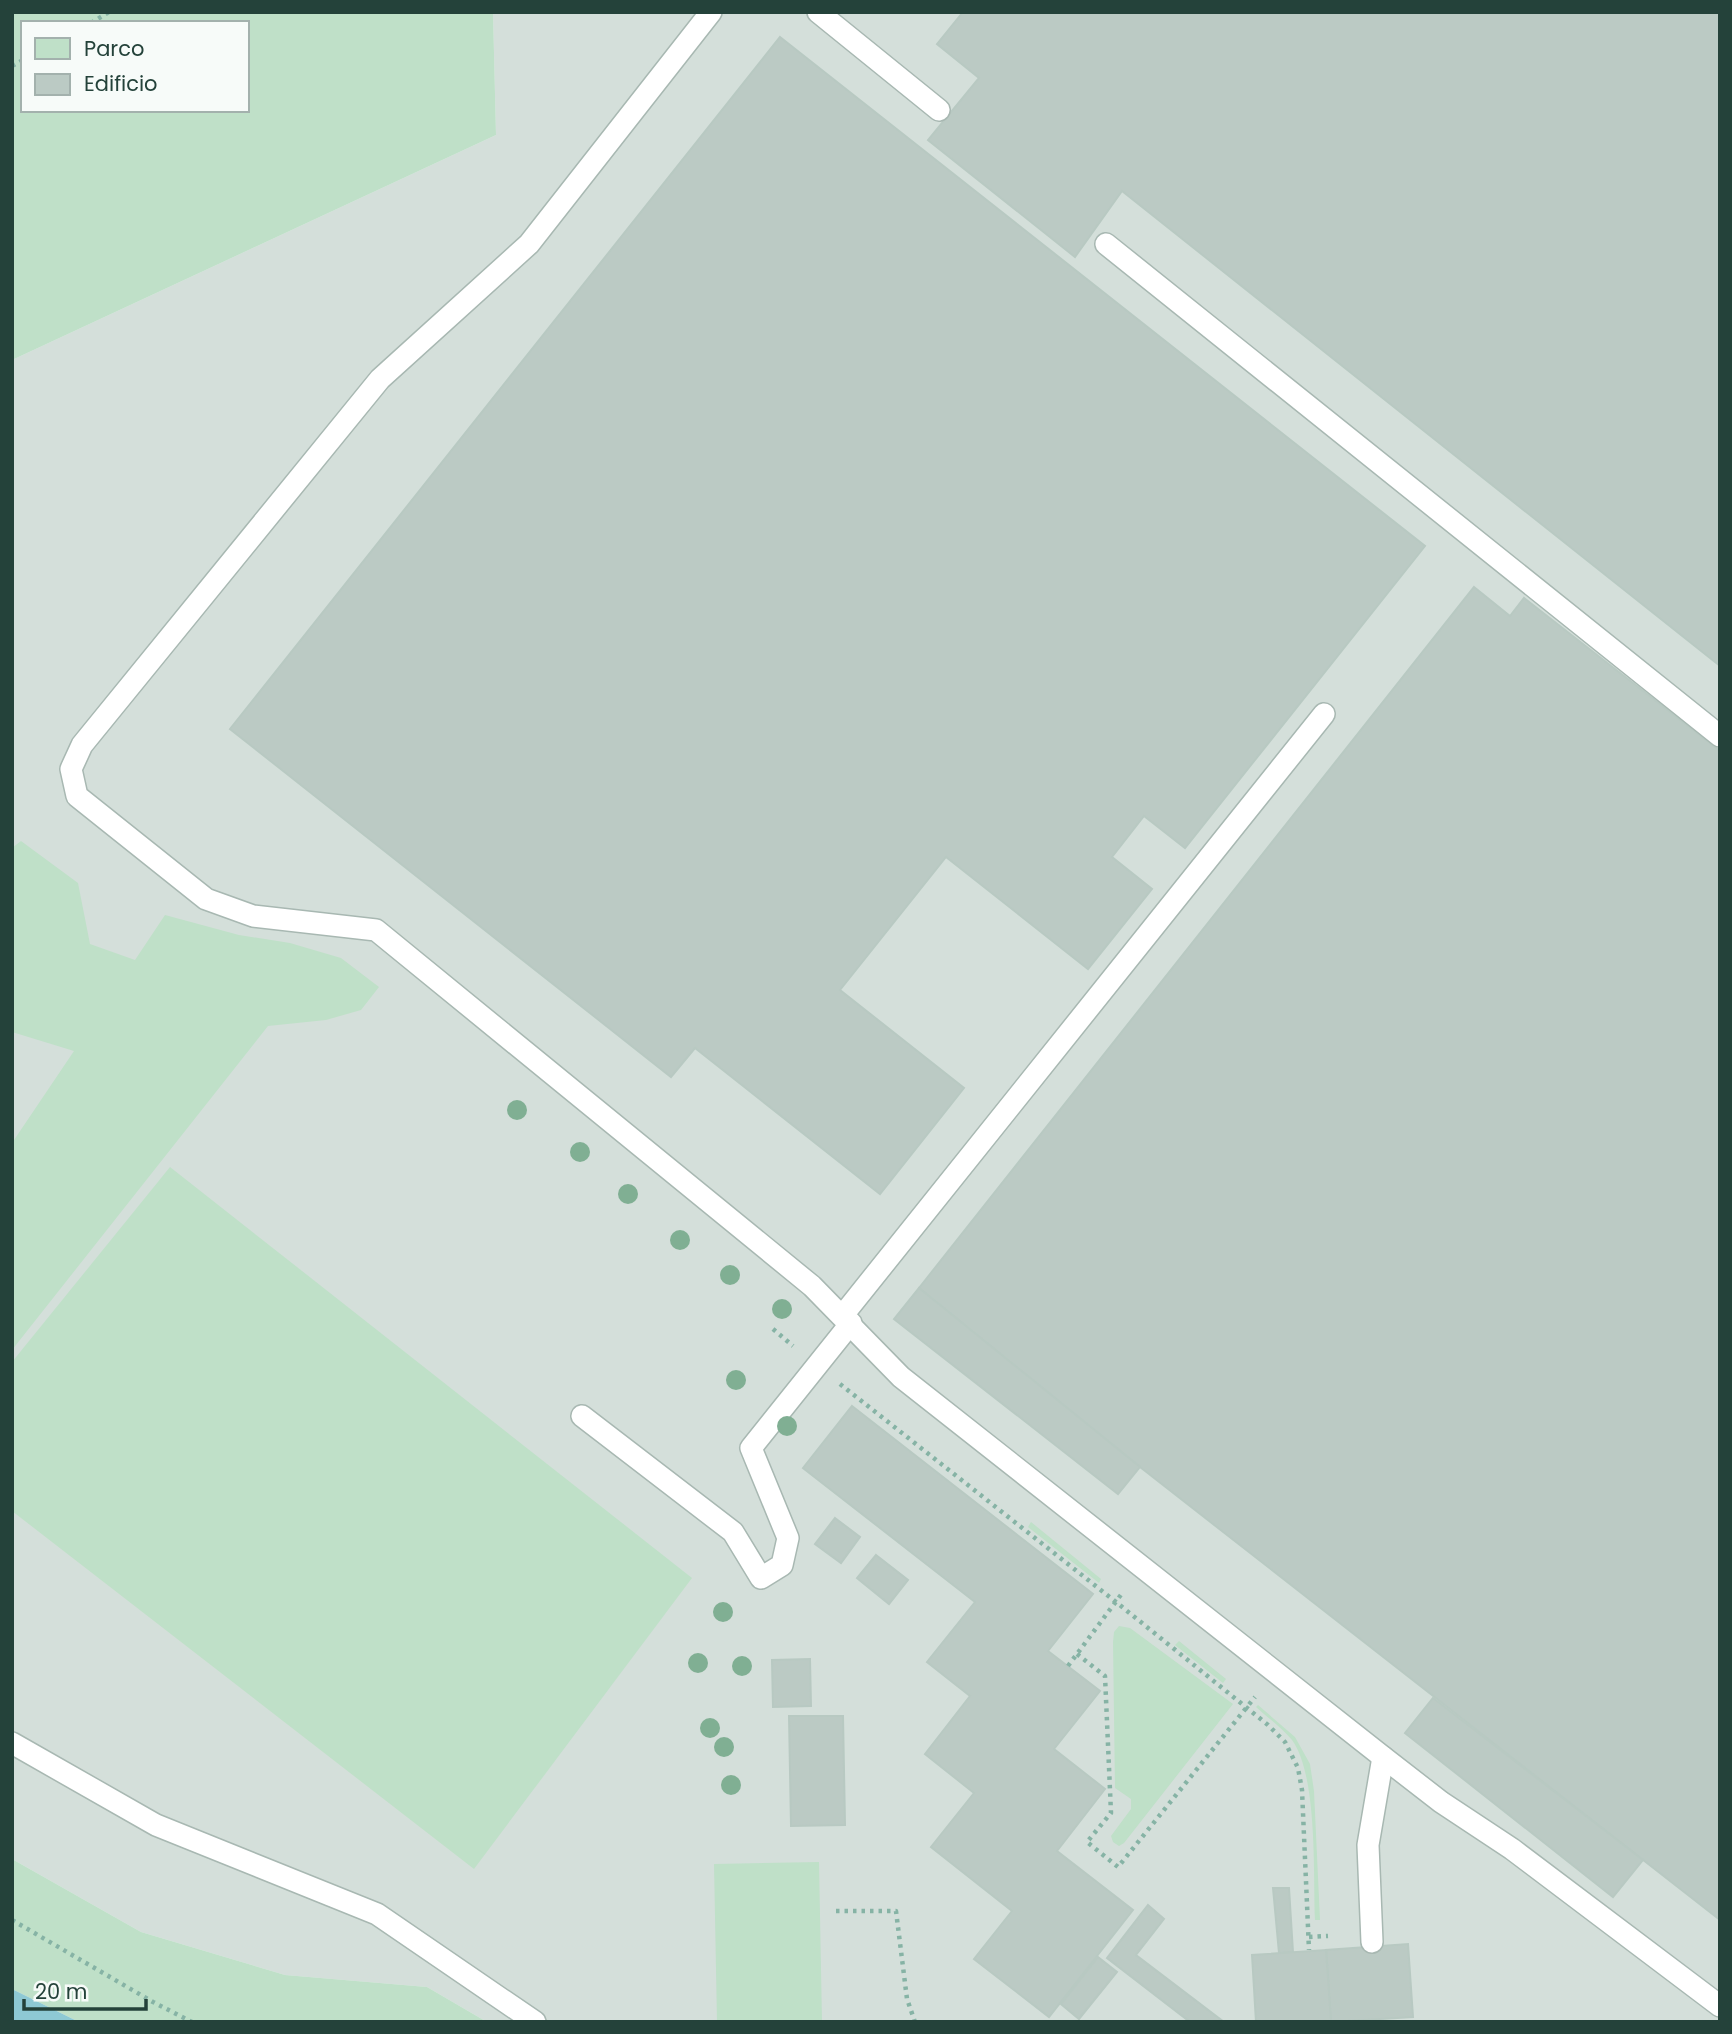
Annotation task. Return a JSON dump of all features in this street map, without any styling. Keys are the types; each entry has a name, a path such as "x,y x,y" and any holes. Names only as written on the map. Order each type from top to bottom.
{"lane":[{"path":"711,12 529,244 380,379 82,745 71,769 77,796 206,899 253,916 376,930 812,1286 901,1377 1441,1802 1512,1849 1720,2006"},
{"path":"818,12 939,110"},
{"path":"1106,244 1720,736"},
{"path":"582,1416 733,1532 761,1578 782,1565 788,1538 751,1448 817,1365 847,1319 1324,714"},
{"path":"12,1743 156,1825 377,1914 534,2022"},
{"path":"1372,1942 1368,1845 1383,1757"}],"path":[{"path":"94,21 110,12"},
{"path":"773,1329 1247,1707 1285,1742 1298,1768 1302,1790 1309,1951"},
{"path":"1068,1667 1124,1591"},
{"path":"1077,1654 1105,1676 1111,1813 1087,1842 1118,1867 1256,1696"},
{"path":"836,1911 896,1911 907,1999 915,2022"},
{"path":"12,1920 192,2022"},
{"path":"1309,1937 1328,1936"}],"shaded area":[{"path":"493,12 1720,12 1720,2022 487,2022 427,1987 285,1975 141,1932 12,1859 12,360 496,135"}],"green space":[{"path":"12,12 493,12 496,135 12,360"},
{"path":"21,841 78,883 90,944 135,960 165,915 239,935 290,943 341,958 379,987 361,1010 326,1020 268,1026 12,1350 12,1143 74,1051 12,1032 12,848"},
{"path":"170,1167 692,1578 474,1869 12,1511 12,1362"},
{"path":"1031,1522 1101,1579 1099,1583 1028,1527"},
{"path":"1119,1626 1130,1628 1233,1704 1119,1846 1113,1842 1111,1836 1131,1809 1131,1799 1115,1788 1113,1642 1114,1632"},
{"path":"1179,1641 1226,1679 1223,1683 1175,1645"},
{"path":"1258,1705 1295,1737 1310,1764 1314,1791 1320,1920 1315,1920 1313,1826 1300,1756 1292,1740 1256,1707"},
{"path":"12,1859 141,1932 285,1975 427,1987 487,2022 79,2022 12,1989"},
{"path":"819,1862 822,2022 717,2022 714,1864"}],"water":[{"path":"12,1989 79,2022 12,2022"}],"building":[{"path":"963,12 1720,12 1720,666 1122,191 1075,257 928,140 979,78 937,44"},
{"path":"780,37 1425,546 1185,848 1144,816 1112,857 1152,889 1088,969 946,857 840,990 964,1088 880,1194 695,1048 671,1077 230,729"},
{"path":"1474,587 1510,616 1524,598 1720,751 1720,1920 1140,1467 919,1288"},
{"path":"919,1288 1140,1467 1118,1494 894,1319"},
{"path":"852,1406 1093,1594 1048,1651 1100,1691 1054,1749 1105,1789 1057,1851 1133,1910 1049,2017 974,1959 1012,1911 931,1847 974,1793 925,1754 970,1696 927,1662 975,1602 803,1468"},
{"path":"835,1518 860,1537 841,1563 815,1544"},
{"path":"876,1555 908,1580 889,1604 857,1578"},
{"path":"810,1659 811,1706 773,1707 772,1660"},
{"path":"1433,1698 1643,1860 1613,1897 1405,1733"},
{"path":"789,1716 843,1716 845,1825 791,1826"},
{"path":"1273,1888 1289,1888 1293,1952 1279,1953"},
{"path":"1148,1905 1164,1919 1136,1955 1224,2022 1190,2022 1107,1958"},
{"path":"1408,1944 1413,2017 1331,2022 1326,1950"},
{"path":"1326,1950 1331,2022 1256,2022 1252,1955"},
{"path":"1098,1957 1117,1972 1079,2019 1061,2004"}]}
